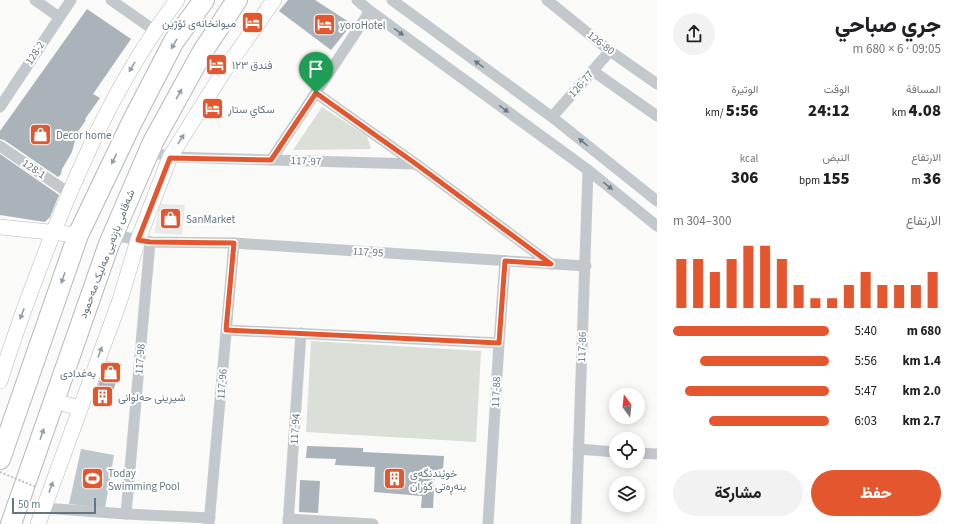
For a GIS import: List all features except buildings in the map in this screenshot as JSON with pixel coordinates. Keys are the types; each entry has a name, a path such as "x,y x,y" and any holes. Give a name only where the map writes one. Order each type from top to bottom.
{"highway":[{"path":"0,459 78,235 132,122 174,41 204,0"},
{"name":"شەقامی بازنەیی مەلیک مەحمود","path":"11,524 113,235 149,151 203,51 237,0"},
{"path":"0,412 22,397"}],"main road":[{"path":"0,381 20,320 69,193 92,141 124,80 154,30 177,0"},
{"path":"38,524 120,300 144,241 170,158 222,74 274,0"},
{"path":"0,227 78,235"},
{"path":"54,401 80,408"}],"street":[{"path":"35,0 59,17"},
{"name":"128-2","path":"0,107 71,0"},
{"path":"111,0 154,30"},
{"path":"357,0 588,170 657,226"},
{"path":"392,0 552,117 657,201"},
{"name":"126-80","path":"546,0 610,51 657,84"},
{"path":"271,160 370,11"},
{"name":"126-77","path":"552,117 610,51"},
{"path":"593,70 657,116"},
{"path":"316,93 416,164 551,264"},
{"name":"128-1","path":"0,146 69,193"},
{"name":"117-97","path":"149,151 170,158 416,164"},
{"name":"117-86","path":"576,524 586,266 588,170"},
{"path":"113,235 144,241"},
{"name":"117-95","path":"144,241 234,243 586,266"},
{"name":"117-98","path":"126,514 144,241"},
{"name":"117-96","path":"209,521 234,243"},
{"name":"117-88","path":"488,524 505,261"},
{"path":"226,330 499,343"},
{"name":"117-94","path":"288,521 301,333"},
{"path":"578,449 609,451"},
{"path":"645,453 657,454"},
{"path":"43,508 209,521"},
{"path":"288,521 373,524"}],"path":[{"path":"0,472 36,487"}],"shaded area":[{"path":"322,107 367,136 371,149 293,150"},
{"name":"SanMarket","path":"160,204 185,205 182,235 154,233"},
{"path":"311,341 481,351 476,442 306,432"},
{"name":"Today Swimming Pool","path":"81,449 114,455 105,508 69,504"}],"place":[{"name":"میوانخانەی ئۆژین","path":"252,23"},
{"name":"yoroHotel","path":"324,25"},
{"name":"فندق ١٢٣","path":"216,65"},
{"name":"سكاي ستار","path":"213,109"},
{"name":"Decor home","path":"40,135"},
{"name":"SanMarket","path":"170,219"},
{"name":"بەغدادی","path":"111,373"},
{"name":"شیرینی ‌حەلوانی","path":"103,397"},
{"name":"Today Swimming Pool","path":"92,479"},
{"name":"خوێندنگەی بنەڕەتی گۆران","path":"394,479"}],"route":[{"path":"316,93 416,164 551,264 505,261 499,343 226,330 234,243 150,242 138,240 170,158 271,160 316,93"}]}
